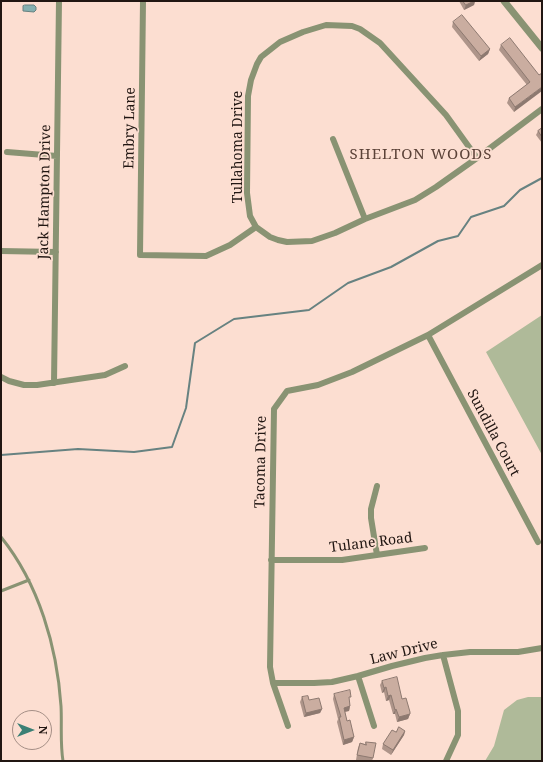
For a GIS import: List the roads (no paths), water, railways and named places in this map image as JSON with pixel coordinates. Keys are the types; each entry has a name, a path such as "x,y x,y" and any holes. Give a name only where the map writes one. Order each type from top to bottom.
{"street":[{"name":"Jack Hampton Drive","path":"54,383 60,1"},
{"name":"Embry Lane","path":"143,1 140,255 206,256 230,245 256,227"},
{"path":"504,1 542,48"},
{"name":"Tullahoma Drive","path":"256,227 250,216 247,193 248,96 251,80 261,57 280,42 303,32 326,25 352,26 360,29 380,43 446,115 477,158"},
{"path":"256,227 270,237 278,240 287,242 312,241 415,200 477,158 542,109"},
{"path":"333,139 365,219"},
{"path":"7,152 57,156"},
{"path":"1,251 56,252"},
{"name":"Tacoma Drive","path":"288,726 273,683 270,667 274,409 287,391 318,385 352,372 428,335 542,265"},
{"name":"Sundilla Court","path":"428,335 538,542"},
{"path":"1,377 24,385 37,385 105,376 125,366"},
{"path":"377,486 371,509 371,518 377,555"},
{"name":"Tulane Road","path":"271,560 342,560 425,548"},
{"name":"Law Drive","path":"273,683 332,682 392,666 443,655 470,652 518,652 542,648"},
{"path":"443,655 458,711 458,735 446,761"},
{"path":"358,676 374,726"}],"lane":[{"path":"1,537 29,580 51,641 61,706 63,761"},
{"path":"1,591 29,580"}],"water":[{"path":"34,5 36,10 34,12 23,11 23,6"}],"waterway":[{"path":"1,455 78,449 134,452 172,447 186,408 195,343 234,319 309,310 348,283 391,267 438,241 458,236 471,217 504,206 520,190 542,178"}],"district":[{"name":"SHELTON WOODS","path":"421,155"}]}
